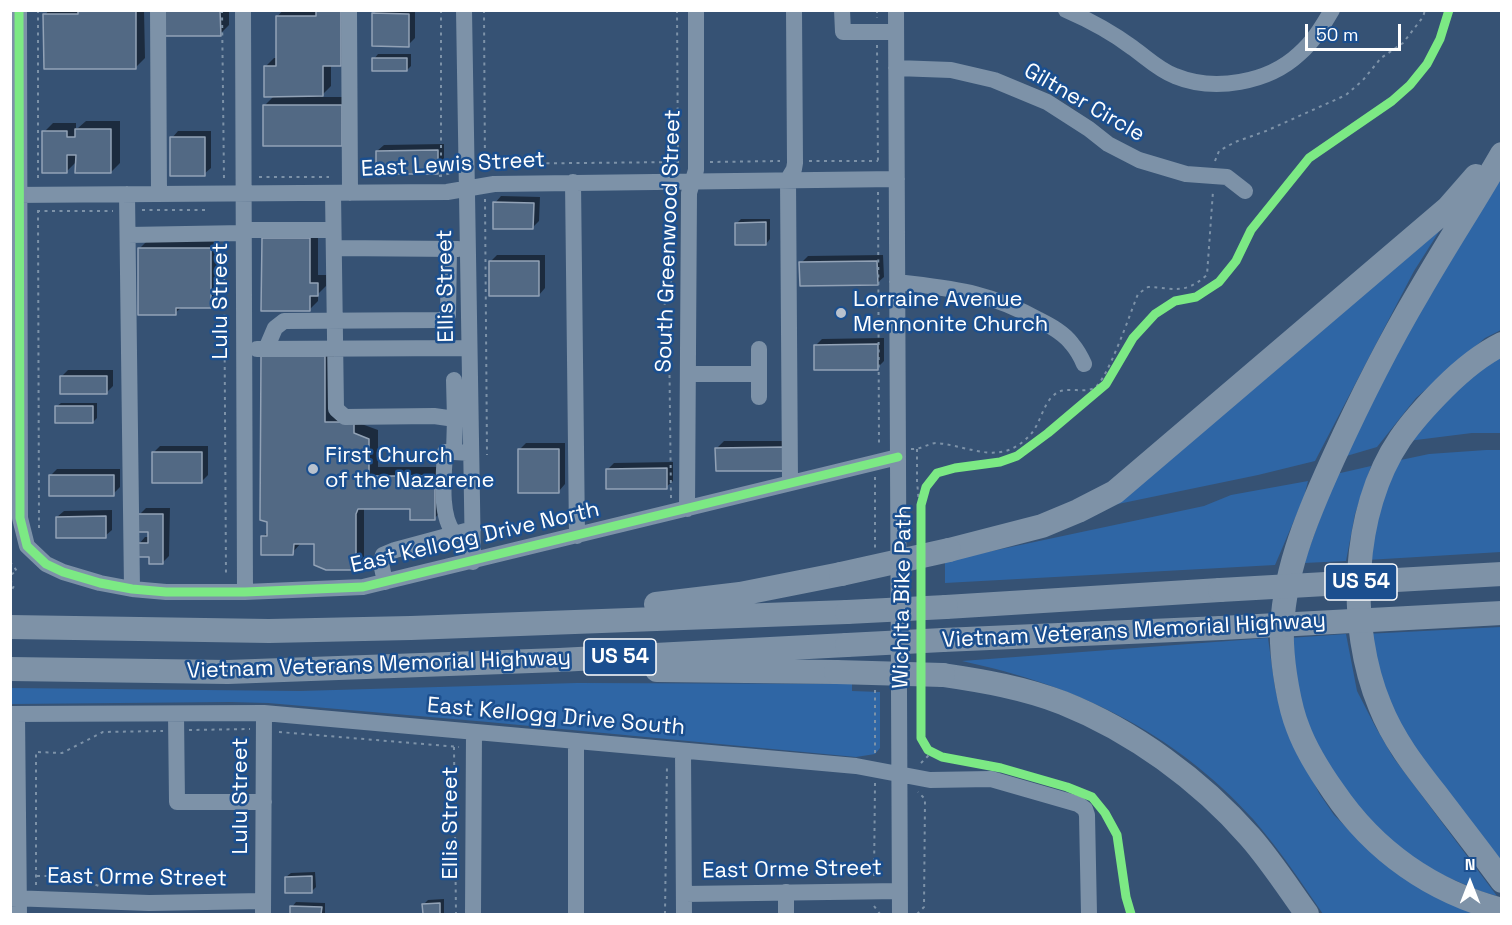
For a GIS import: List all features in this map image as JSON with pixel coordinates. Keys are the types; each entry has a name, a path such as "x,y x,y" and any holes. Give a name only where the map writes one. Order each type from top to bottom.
{"highway":[{"path":"411,628 695,600 842,574 949,550 1042,526 1078,511 1115,492 1448,208 1477,174 1502,139"},
{"path":"1502,154 1418,292 1353,414 1312,506 1299,544 1286,603 1282,642 1287,682 1297,728 1320,773 1348,813 1386,852 1431,883 1473,903 1502,910"},
{"path":"1502,344 1483,353 1455,377 1425,406 1399,441 1380,477 1368,514 1357,586 1366,663 1379,705 1401,749 1502,880"},
{"name":"Vietnam Veterans Memorial Highway","path":"10,627 269,631 411,628 847,612 1502,574"},
{"name":"Vietnam Veterans Memorial Highway","path":"10,670 228,672 393,667 1502,613"},
{"path":"393,667 837,672 943,675 996,683 1062,703 1113,727 1165,760 1207,795 1251,837 1307,915"}],"street":[{"path":"15,409 19,10"},
{"path":"158,10 159,194"},
{"name":"Lulu Street","path":"243,10 244,584"},
{"path":"350,10 350,185"},
{"name":"Ellis Street","path":"464,10 473,562"},
{"name":"South Greenwood Street","path":"687,503 689,193 700,180 704,162 696,10"},
{"path":"790,482 788,179 794,169 795,161 794,10"},
{"path":"842,10 843,32 896,32"},
{"path":"896,10 900,915"},
{"path":"1066,10 1103,29 1175,76 1199,82 1228,85 1260,75 1298,56 1314,39 1332,10"},
{"name":"Giltner Circle","path":"896,68 951,70 994,80 1047,102 1108,144 1139,160 1171,171 1227,177 1245,190"},
{"name":"East Lewis Street","path":"16,190 38,187 127,194 159,194 224,186 244,186 333,193 350,185 447,192 484,185 573,182 897,178"},
{"path":"573,182 577,536"},
{"path":"333,193 336,409 345,417 434,416 455,419"},
{"path":"127,194 132,589"},
{"path":"128,235 333,230"},
{"path":"334,248 468,249"},
{"path":"266,349 274,328 284,321 442,320 448,315 449,249"},
{"path":"897,282 970,291 1019,308 1063,335 1073,345 1084,364"},
{"path":"244,349 469,348"},
{"path":"759,349 759,397"},
{"path":"688,374 759,374"},
{"path":"454,380 455,419 471,454 445,452 445,518 454,533"},
{"name":"East Kellogg Drive North","path":"15,409 20,519 27,546 46,564 63,572 100,583 166,592 244,584 363,587 577,536 687,503 790,482 877,455 898,453"},
{"path":"385,582 381,563 383,555 473,529"},
{"name":"Lulu Street","path":"263,908 264,713"},
{"name":"East Kellogg Drive South","path":"14,714 176,722 264,713 474,739 576,741 683,758 856,766 930,780 991,779 1078,804 1084,809 1087,815 1089,915"},
{"path":"14,714 18,876 16,904"},
{"path":"176,722 177,802 264,802"},
{"name":"Ellis Street","path":"473,915 474,739"},
{"path":"576,741 576,915"},
{"path":"683,758 684,915"},
{"name":"East Orme Street","path":"685,894 900,891"},
{"path":"786,892 786,915"},
{"name":"East Orme Street","path":"16,904 36,899 263,908"}],"path":[{"path":"38,10 39,529 41,536"},
{"path":"222,10 224,186 350,185"},
{"path":"471,454 484,185 484,10"},
{"path":"677,10 678,162 672,190 671,288 665,296 664,325 669,331 671,501 687,503"},
{"path":"875,551 877,10"},
{"path":"877,455 917,450 936,443 993,454 1005,452 1030,435 1051,397 1058,391 1093,389 1102,381 1138,294 1148,287 1181,290 1196,285 1207,275 1215,160 1219,151 1346,94 1363,80 1381,58 1403,43 1423,17 1425,10"},
{"path":"429,177 441,176 484,163 878,160"},
{"path":"700,180 704,162"},
{"path":"16,190 38,187"},
{"path":"224,233 226,577 244,584"},
{"path":"1089,398 1106,384 1133,338"},
{"path":"1000,462 1017,456 1041,439"},
{"path":"917,450 916,481 921,527"},
{"path":"10,562 17,571 10,575"},
{"path":"10,580 14,586 13,592 10,593"},
{"path":"875,691 874,906 880,915"},
{"path":"36,899 36,752 62,753 103,732 176,722 454,747 474,739"},
{"path":"925,744 928,750 942,757"},
{"path":"454,747 456,915"},
{"path":"917,915 924,907 925,799 918,794 920,764 932,752"},
{"path":"665,915 667,763 683,758"},
{"path":"18,876 70,876 100,886"}],"shaded area":[{"path":"1501,167 1501,330 1485,338 1416,398 1377,447 1343,457 1372,387"},
{"path":"1440,230 1414,271 1315,461 1113,505"},
{"path":"1501,350 1501,433 1472,433 1408,441 1443,396"},
{"path":"1501,450 1501,552 1367,560 1370,533 1396,461 1429,454"},
{"path":"1371,466 1355,514 1346,561 1304,563 1336,474"},
{"path":"1308,481 1304,497 1275,565 945,583 945,561 1204,506 1231,495"},
{"path":"1501,627 1501,870 1403,736 1365,634"},
{"path":"1346,634 1357,691 1375,726 1393,757 1497,896 1438,873 1400,849 1366,821 1319,757 1303,713 1289,638"},
{"path":"1268,638 1275,688 1286,728 1319,793 1334,815 1362,843 1489,914 1323,914 1253,819 1222,788 1156,737 1121,716 1084,699 1004,671 962,661"},
{"path":"577,683 852,684 852,691 880,692 880,748 875,754 856,757 268,703 11,704 11,688 300,691"}],"building":[{"path":"78,10 136,10 136,69 44,69 43,14 78,14"},
{"path":"165,10 220,10 221,36 165,36"},
{"path":"316,10 341,10 341,66 323,66 323,96 264,97 264,66 276,66 276,16 316,16"},
{"path":"372,13 409,14 409,47 372,46"},
{"path":"372,58 407,58 407,71 372,71"},
{"path":"263,105 342,105 342,146 263,146"},
{"path":"75,129 111,129 111,173 75,173 76,155 67,155 67,173 42,173 42,131 67,131 67,137 75,137"},
{"path":"170,137 205,137 205,176 170,176"},
{"path":"438,150 438,174 376,174 376,151"},
{"path":"493,202 534,203 533,229 493,229"},
{"path":"766,222 766,245 735,245 735,223"},
{"path":"262,238 310,238 310,283 318,283 318,296 310,296 310,311 261,311"},
{"path":"138,248 211,248 211,308 176,308 176,315 138,315"},
{"path":"489,261 539,261 539,296 489,296"},
{"path":"877,261 878,285 800,286 799,262"},
{"path":"878,344 878,370 814,370 814,345"},
{"path":"261,356 325,356 325,422 354,422 354,433 369,439 369,476 435,476 435,520 410,520 410,509 358,509 356,514 356,570 326,570 314,565 314,544 294,544 293,555 261,555 261,536 267,536 267,522 260,520"},
{"path":"60,376 107,376 107,394 60,394"},
{"path":"55,406 93,406 93,423 55,423"},
{"path":"785,447 785,471 716,471 715,448"},
{"path":"518,449 559,449 559,493 518,493"},
{"path":"152,452 202,452 202,483 152,483"},
{"path":"667,468 667,489 606,489 606,469"},
{"path":"49,475 114,475 114,496 49,496"},
{"path":"138,514 163,514 163,564 149,564 149,557 137,557 137,543 148,543 148,532 138,532"},
{"path":"106,516 106,538 56,538 56,517"},
{"path":"312,876 312,893 285,893 285,877"},
{"path":"440,903 440,914 423,914 422,904"},
{"path":"290,906 322,907 321,914 290,914"}],"cycle path":[{"path":"19,10 20,518 27,546 46,564 63,572 100,583 166,592 245,592 363,587 898,457"},
{"name":"Wichita Bike Path","path":"1131,914 1126,897 1117,835 1105,813 1092,797 1067,787 1001,768 942,757 928,750 921,738 921,505 926,487 937,473 955,468 1000,462 1017,456 1106,384 1133,338 1155,314 1175,301 1196,297 1219,282 1236,261 1251,230 1309,158 1392,101 1410,85 1427,64 1440,39 1449,10"}],"place":[{"name":"Lorraine Avenue Mennonite Church","path":"841,313"},
{"name":"First Church of the Nazarene","path":"313,469"}]}
